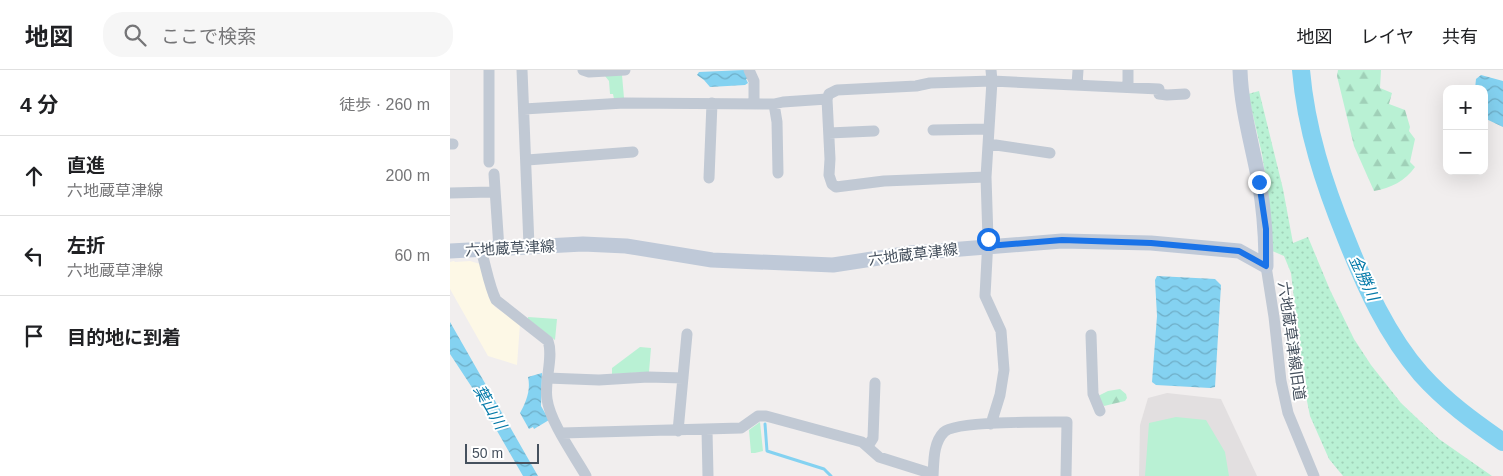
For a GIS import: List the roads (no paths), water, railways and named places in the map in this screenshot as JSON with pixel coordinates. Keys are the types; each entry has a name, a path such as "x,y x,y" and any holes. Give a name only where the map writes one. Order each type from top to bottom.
{"main road":[{"path":"1240,70 1241,90 1266,229 1266,266"},
{"name":"六地蔵草津線","path":"450,251 583,244 626,246 712,260 832,265 911,253 1062,240 1151,243 1239,251 1266,266"}],"street":[{"path":"490,70 490,162"},
{"path":"522,70 529,246"},
{"path":"583,70 589,72 625,70"},
{"path":"750,70 754,81 754,103"},
{"path":"1077,85 1078,70"},
{"path":"1128,70 1128,87"},
{"path":"991,424 1000,395 1004,370 1001,331 985,296 984,281 988,246 986,177 992,75"},
{"path":"986,177 884,181 836,187 832,184 829,175 829,133 826,99 829,94 837,90 916,86 930,82 992,75 1077,85 1128,87 1167,95 1185,94"},
{"path":"524,109 624,103 774,104 826,99"},
{"path":"709,178 712,103"},
{"path":"774,104 777,122 778,173"},
{"path":"933,130 988,129"},
{"path":"829,133 874,131"},
{"path":"988,144 1050,153"},
{"path":"526,160 633,152"},
{"path":"494,174 499,249"},
{"path":"450,193 491,192"},
{"path":"481,250 496,300 548,341 550,347 546,378 549,411 586,476"},
{"name":"六地蔵草津線旧道","path":"1266,266 1281,381 1288,413 1314,476"},
{"path":"678,430 687,334"},
{"path":"1091,335 1093,394 1100,411"},
{"path":"546,378 599,380 648,377 683,378"},
{"path":"868,446 873,438 875,383"},
{"path":"562,434 741,428 758,416 766,416 862,442 879,457 933,475 937,442 944,432 950,428 991,424 1067,422 1066,476"},
{"path":"707,430 708,476"}],"water":[{"path":"744,70 748,78 746,79 748,83 745,85 710,87 697,75 699,72"},
{"path":"1481,75 1503,81 1503,127 1488,120 1488,85 1475,85 1476,79"},
{"path":"1157,276 1215,279 1221,285 1215,387 1156,385 1152,382 1157,316 1155,280"},
{"name":"葉山川","path":"450,322 538,476 523,476 473,389 450,354"},
{"path":"542,373 541,406 549,420 534,429 533,427 529,429 520,413 529,387 528,377"}],"waterway":[{"name":"金勝川","path":"1301,70 1307,114 1323,177 1353,256 1387,326 1409,359 1430,384 1460,411 1503,442"},
{"path":"765,424 767,451 824,469 831,476"}]}
